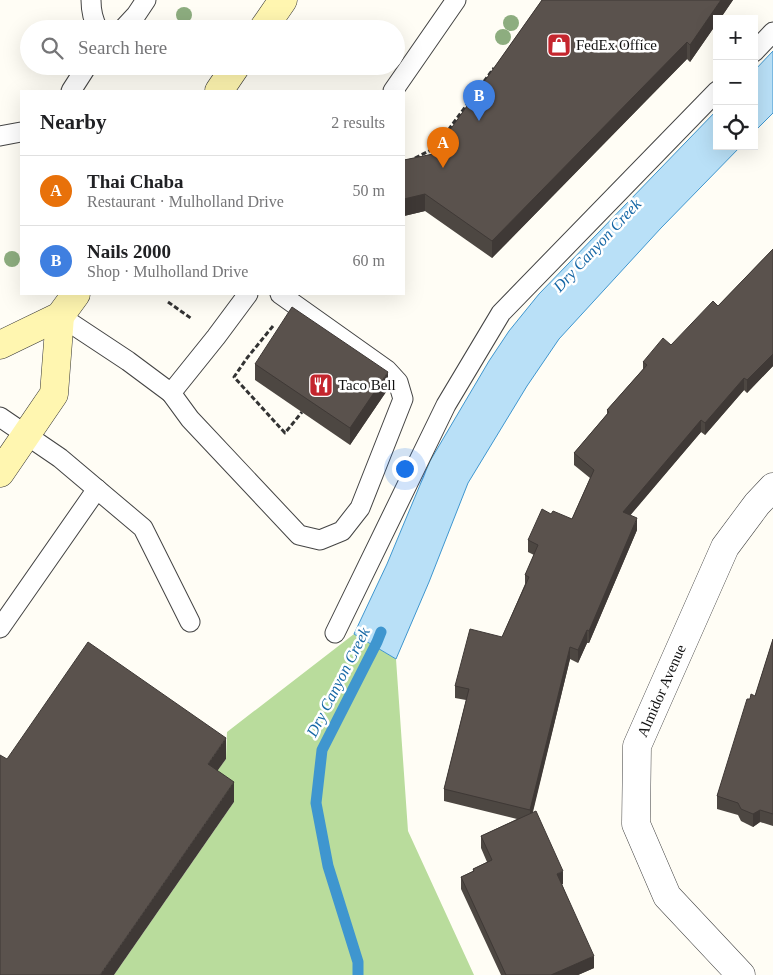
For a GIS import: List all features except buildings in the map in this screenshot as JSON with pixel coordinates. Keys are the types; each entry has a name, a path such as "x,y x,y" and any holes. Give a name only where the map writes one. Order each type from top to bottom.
{"main road":[{"path":"269,20 282,0"},
{"path":"220,90 230,75"},
{"path":"0,345 60,316 75,295"},
{"path":"0,473 54,394 60,316"}],"street":[{"name":"Almidor Avenue","path":"742,975 668,896 636,824 637,746 725,547 757,504 773,487"}],"lane":[{"path":"92,0 91,8 94,20"},
{"path":"131,20 146,0"},
{"path":"405,73 456,0"},
{"path":"758,48 773,32"},
{"path":"73,90 82,75"},
{"path":"393,90 403,75"},
{"path":"335,633 446,405 501,313 713,94"},
{"path":"0,136 20,132"},
{"path":"171,393 247,295"},
{"path":"60,316 128,361 171,393 190,419 300,535 320,540 342,530 360,508 403,399 398,382 387,370 287,299"},
{"path":"0,417 60,458 143,528 190,622"},
{"path":"0,628 97,489"}],"path":[{"path":"408,162 435,148 498,62"},
{"path":"287,299 286,315 276,323 234,377 285,434 302,412"}],"green space":[{"path":"354,634 396,659 408,831 474,975 114,975 234,802 208,784 226,759 227,732"}],"water":[{"path":"773,51 773,113 758,128 758,105 758,67"},
{"path":"713,114 713,150 737,150 661,228 559,339 527,386 468,483 396,659 354,634 387,564 430,461 489,361 509,331 539,294"}],"waterway":[{"name":"Dry Canyon Creek","path":"358,975 358,962 328,866 316,803 322,750 381,632"}],"place":[{"name":"FedEx Office","path":"559,45"},
{"name":"Nails 2000","path":"479,121"},
{"name":"Thai Chaba","path":"443,168"},
{"name":"Taco Bell","path":"321,385"}]}
